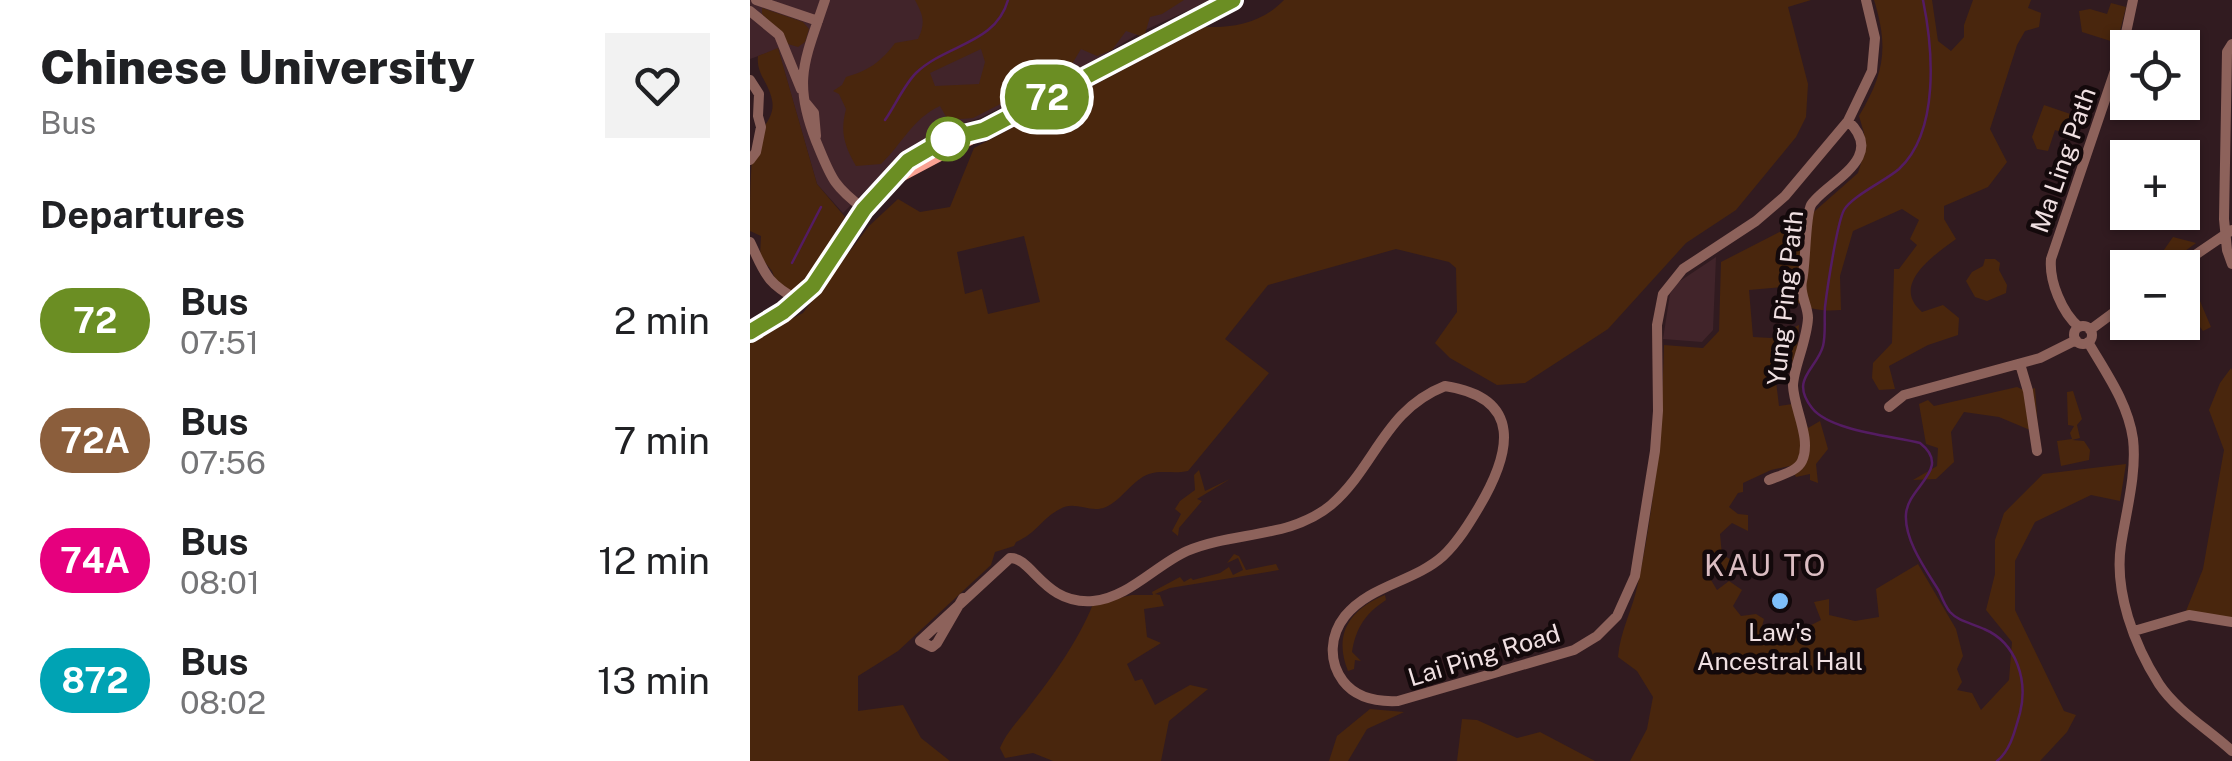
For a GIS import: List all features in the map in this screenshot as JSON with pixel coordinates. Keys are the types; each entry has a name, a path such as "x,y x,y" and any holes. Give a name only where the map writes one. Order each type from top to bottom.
{"main road":[{"path":"750,332 798,300 820,277 864,209 894,180 1233,0"}],"street":[{"path":"756,0 818,21"},
{"path":"826,0 803,68 805,114 828,175 864,209"},
{"name":"Lai Ping Road","path":"963,598 937,643 932,647 920,641 963,598 1013,557 1058,594 1075,600 1105,599 1186,552 1310,520 1348,488 1390,426 1414,402 1445,386 1480,396 1496,409 1504,430 1500,466 1469,523 1440,559 1364,599 1342,620 1333,644 1334,664 1340,677 1349,688 1368,698 1398,701 1581,646 1597,636 1617,616 1634,576 1656,437 1657,318 1663,294 1684,269 1756,221 1785,196 1848,121 1872,72 1875,38 1866,0"},
{"name":"Ma Ling Path","path":"2133,0 2124,47 2051,259 2051,275 2068,315 2122,400 2132,437 2120,578 2134,631 2166,693 2232,751"},
{"path":"750,11 772,26 784,44 803,96"},
{"path":"784,44 795,50 811,42"},
{"path":"2232,44 2227,52 2228,232 2232,264"},
{"path":"750,80 760,94 761,127 756,152 750,160"},
{"name":"Yung Ping Path","path":"1770,480 1797,468 1802,460 1804,439 1793,385 1804,350 1808,315 1801,285 1810,211 1816,200 1845,177 1853,165 1858,134 1848,121"},
{"path":"2200,251 2228,232"},
{"path":"750,242 770,284 798,300"},
{"path":"1889,408 1912,392 2052,354 2110,315"},
{"path":"2020,364 2037,451"},
{"path":"2134,631 2190,615 2232,622"}],"shaded area":[{"path":"750,0 1211,0 1143,31 1082,68 980,118 936,132 908,148 843,213 817,184 778,49 750,59"},
{"path":"915,0 1184,0 1150,17 1144,37 1126,31 1112,50 1097,56 1081,49 1069,69 973,118 948,120 940,106 930,111 881,164 856,166 844,138 846,109 839,94 833,91 846,77 879,61 895,43 918,39 923,23","holes":["981,49 985,62 979,84 935,86 930,73"]},
{"path":"1284,0 1811,0 1788,7 1808,84 1806,117 1796,137 1736,210 1686,243 1608,329 1525,383 1497,385 1450,358 1435,343 1457,312 1456,268 1449,262 1396,249 1268,285 1225,339 1269,373 1188,471 1149,474 1106,507 1071,506 1054,513 1014,546 995,552 991,565 898,651 858,676 858,711 903,705 921,738 950,761 750,761 750,340 803,313 869,226 898,199 920,212 950,207 974,148 1205,27 1248,22 1267,14","holes":["1024,236 1040,302 988,314 982,289 965,294 957,252"]},
{"path":"1874,0 1932,0 1938,41 1951,51 1964,37 1973,0 2031,0 2028,8 2041,13 2039,27 2025,31 2017,45 1990,129 2007,162 1988,187 1944,206 1944,219 1956,239 1919,271 1911,291 1913,302 1922,312 1943,305 1959,318 1958,335 1928,345 1889,366 1895,389 1879,390 1872,378 1873,363 1892,343 1894,269 1899,269 1917,245 1910,239 1919,220 1902,209 1853,231 1840,276 1841,310 1808,307 1794,300 1783,287 1749,290 1753,337 1771,338 1799,325 1797,350 1788,372 1775,373 1779,406 1799,403 1808,428 1820,421 1828,449 1816,464 1818,483 1810,480 1810,474 1796,477 1790,466 1743,483 1743,492 1729,507 1748,515 1748,531 1732,523 1720,534 1722,555 1736,562 1730,573 1715,566 1711,580 1717,590 1729,581 1742,590 1733,606 1741,616 1756,614 1764,619 1758,641 1772,645 1821,620 1814,602 1829,599 1829,615 1855,621 1879,617 1876,589 1918,564 1956,629 1963,656 1957,669 1962,682 1957,690 1972,693 1981,710 2009,680 2012,642 1986,610 1995,574 1995,540 2004,513 2043,474 2126,464 2120,501 2091,495 2035,522 2015,561 2015,610 2064,711 2076,715 2067,732 2040,761 1630,761 1647,729 1653,697 1637,671 1618,657 1636,593 1649,524 1664,345 1703,348 1719,331 1721,262 1807,218 1858,173 1864,153 1859,116 1882,60 1882,32"},
{"path":"2111,3 2126,7 2120,30 2110,30 2110,41 2082,32 2079,11 2090,9 2107,14"},
{"path":"762,8 803,22 809,29 805,42 798,47 788,44 762,14"},
{"path":"778,48 817,184 845,217 810,273 792,292 777,284 760,256 761,236 750,231 754,143 773,106 758,56"},
{"path":"2044,105 2082,118 2076,137 2055,130 2048,151 2037,149 2032,137"},
{"path":"2173,237 2196,243 2186,250 2164,250"},
{"path":"1716,257 1713,330 1702,342 1663,339 1670,294 1677,283"},
{"path":"1985,259 2000,263 1999,270 2007,285 2006,293 1987,301 1975,297 1966,281 1983,266"},
{"path":"2200,301 2211,327 2203,331 2200,327"},
{"path":"2231,368 2232,618 2186,611 2203,569 2224,450 2209,410"},
{"path":"2017,387 2026,391 2035,388 2038,429 1964,412 1951,432 1954,462 1936,479 1913,480 1937,466 1938,448 1926,444 1919,404 1928,400 1934,406"},
{"path":"2073,391 2082,419 2077,425 2080,438 2072,440 2084,441 2090,450 2089,460 2061,466 2057,441 2072,439 2074,426 2068,425 2067,392"},
{"path":"1199,470 1205,491 1230,479 1197,499 1202,501 1179,528 1178,536 1172,531 1181,514 1175,509 1195,490 1194,475"},
{"path":"1234,554 1239,556 1246,570 1276,564 1279,570 1170,588 1155,594 1160,595 1164,606 1144,609 1147,637 1161,643 1127,664 1135,681 1142,679 1155,705 1190,685 1208,689 1169,721 1161,761 1053,761 1033,753 1005,758 1000,748 1006,737 1064,658 1093,604 1132,595 1153,595 1152,592 1180,577 1184,582 1229,567 1233,575 1243,570 1238,558 1227,563"},
{"path":"1385,595 1386,600 1359,628 1352,652 1361,661 1355,660 1354,669 1348,671 1343,645 1348,624 1362,608"},
{"path":"1370,709 1404,712 1367,729 1348,761 1329,761 1337,736"},
{"path":"1462,719 1477,720 1517,738 1540,732 1595,761 1457,761"}],"waterway":[{"path":"885,120 916,73 982,35 1002,15 1008,0"},
{"path":"1923,0 1931,65 1921,133 1899,169 1844,210 1828,286 1823,346 1803,389 1812,408 1821,416 1862,432 1920,443 1929,452 1931,470 1906,514 1912,544 1950,612 2005,644 2021,676 2020,713 2009,745 1997,761"},
{"path":"792,263 821,207"}],"bus line":[{"name":"72","path":"750,332 807,292 864,209 916,154 944,140 984,130 1233,0"}],"place":[{"name":"Law's Ancestral Hall","path":"1780,601"}],"district":[{"name":"KAU TO","path":"1766,566"}]}
